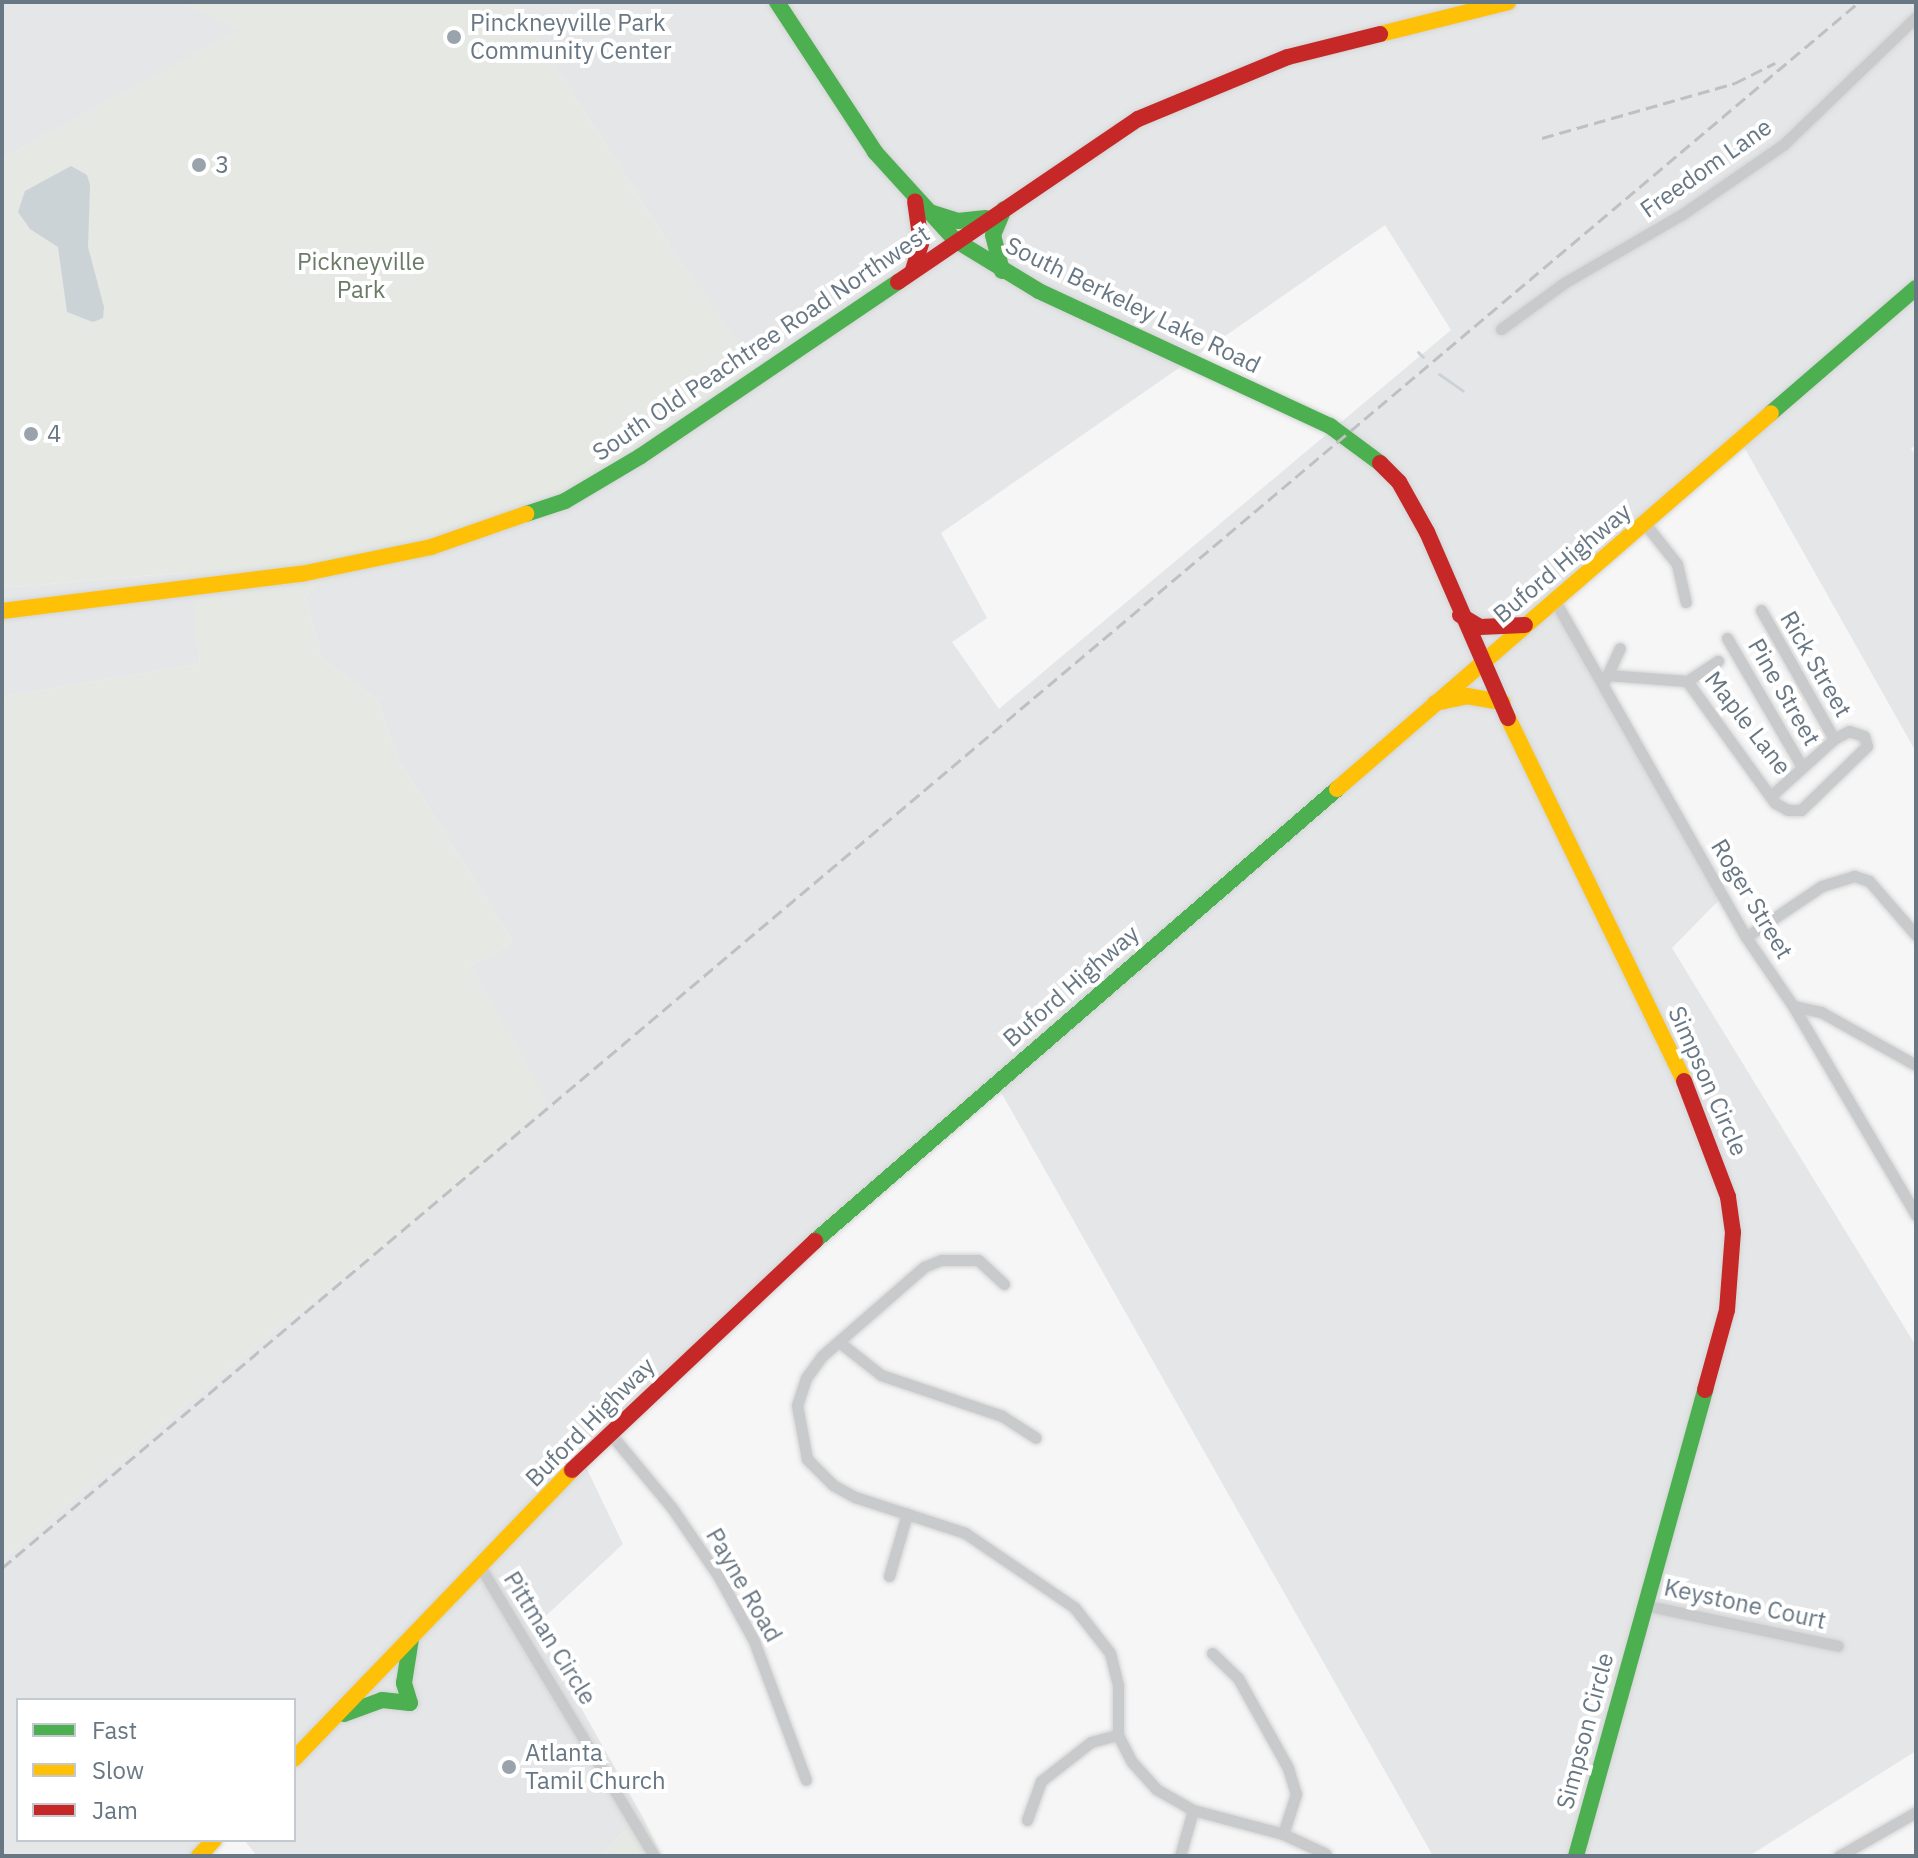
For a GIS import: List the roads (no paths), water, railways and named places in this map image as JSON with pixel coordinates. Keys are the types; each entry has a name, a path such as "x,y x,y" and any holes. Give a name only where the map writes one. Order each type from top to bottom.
{"street":[{"name":"South Berkeley Lake Road","path":"777,2 875,152 955,240 1002,271 1345,435"},
{"name":"South Old Peachtree Road Northwest","path":"2,611 301,574 410,552 536,512 625,466 1138,119 1198,91 1288,57 1458,8 1508,2"},
{"name":"Freedom Lane","path":"1501,329 1564,283 1681,215 1783,145 1916,17"},
{"path":"978,256 920,265 920,205 958,221 997,213 993,235 1002,271"},
{"name":"Buford Highway","path":"296,1757 609,1432 771,1279 1480,662 1646,525 1916,288"},
{"name":"Simpson Circle","path":"1345,435 1364,447 1399,482 1427,532 1480,662 1698,1109 1728,1197 1733,1246 1727,1310 1576,1856"},
{"path":"1646,525 1677,564 1686,602"},
{"name":"Roger Street","path":"1555,601 1605,680 1746,937 1793,1006 1916,1215"},
{"name":"Rick Street","path":"1761,610 1834,739"},
{"path":"1460,615 1480,627 1525,625"},
{"name":"Pine Street","path":"1727,638 1802,767"},
{"path":"1605,680 1620,648"},
{"path":"1687,681 1718,661"},
{"name":"Maple Lane","path":"1605,680 1687,681 1771,796 1834,739"},
{"path":"1433,703 1467,696 1502,702"},
{"path":"1771,796 1788,810 1801,810 1867,746 1859,732 1834,739"},
{"path":"1746,937 1822,886 1854,876 1869,881 1916,935"},
{"path":"1793,1006 1821,1012 1916,1065"},
{"path":"1907,1200 1916,1188"},
{"path":"1004,1284 978,1260 941,1260 924,1267 839,1342 813,1367 800,1391 796,1418 801,1446 807,1459 833,1485 992,1548 1093,1625 1115,1669 1118,1735 1144,1778 1193,1810 1283,1834 1326,1854"},
{"path":"839,1342 881,1375 1002,1416 1036,1438"},
{"name":"Payne Road","path":"609,1432 672,1508 719,1577 754,1641 806,1780"},
{"path":"889,1576 907,1514"},
{"name":"Pittman Circle","path":"481,1568 654,1856"},
{"name":"Keystone Court","path":"1644,1605 1838,1646"},
{"path":"331,1722 358,1706 382,1700 410,1703 404,1683 411,1639"},
{"path":"1212,1653 1238,1678 1291,1775 1296,1794 1283,1834"},
{"path":"1027,1820 1041,1781 1091,1742 1118,1735"},
{"path":"1180,1856 1193,1810"},
{"path":"1839,1856 1916,1812"}],"waterway":[{"path":"1418,352 1423,357"},
{"path":"1439,374 1463,391"}],"railway":[{"path":"2,1568 1859,2"},
{"path":"1542,138 1735,83 1775,63"}],"place":[{"name":"Pinckneyville Park Community Center","path":"454,37"},
{"name":"3","path":"199,165"},
{"name":"4","path":"31,434"},
{"name":"Atlanta Tamil Church","path":"509,1767"}],"park label":[{"name":"Pickneyville Park","path":"361,276"}]}
